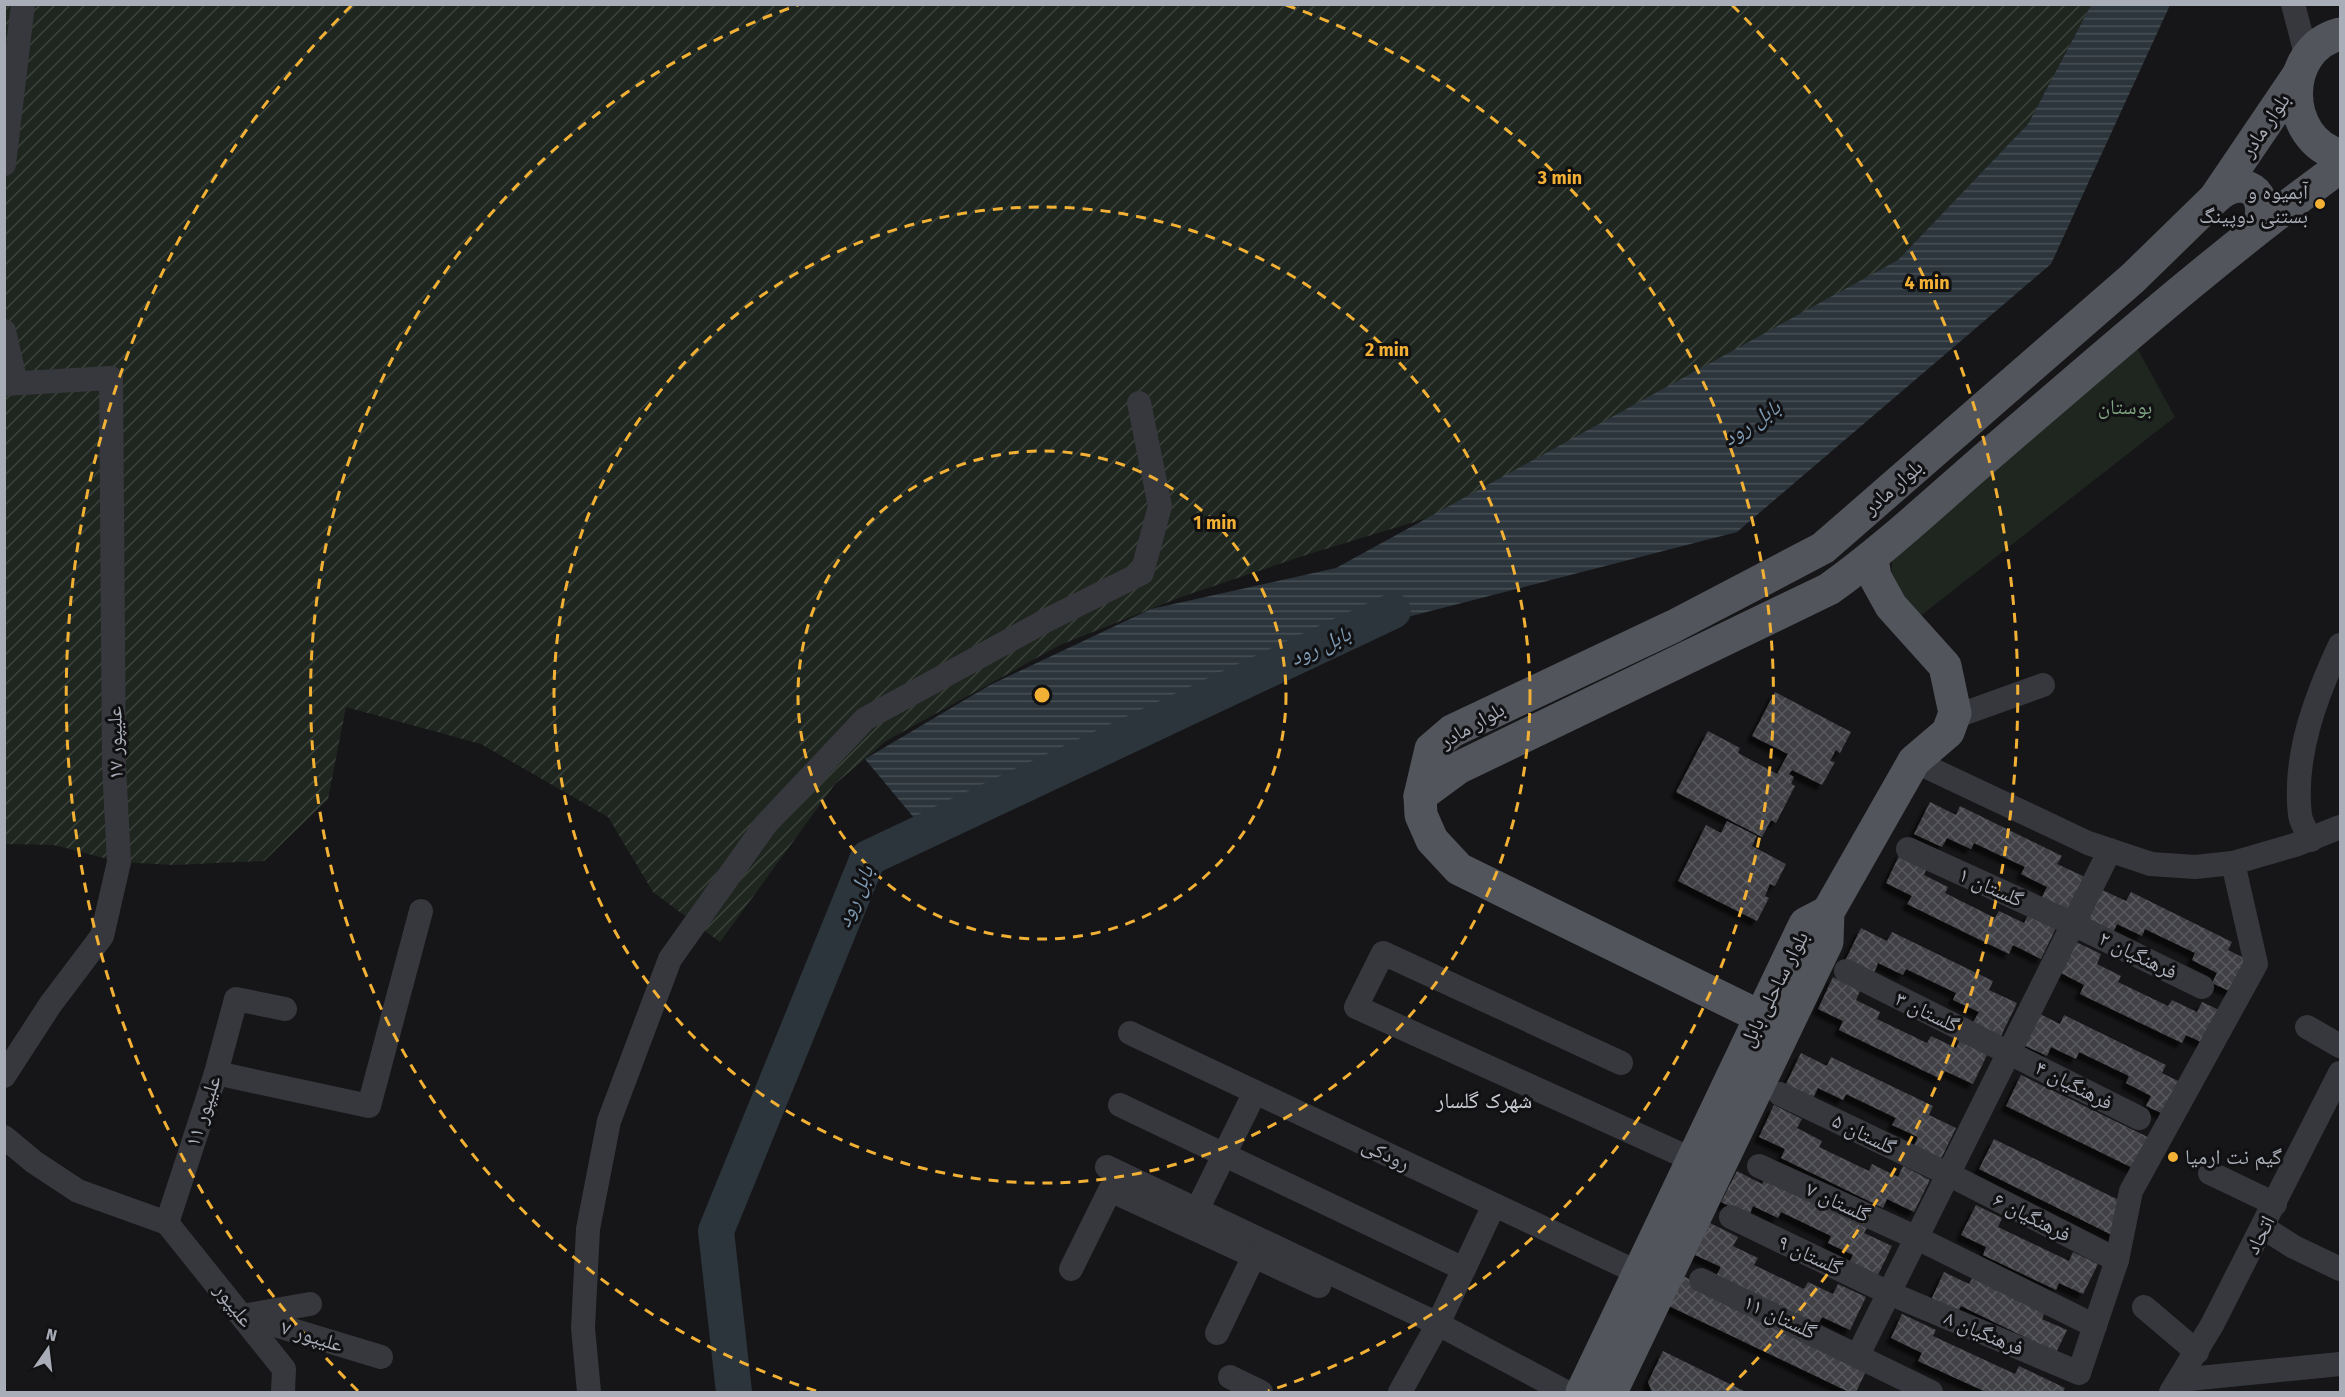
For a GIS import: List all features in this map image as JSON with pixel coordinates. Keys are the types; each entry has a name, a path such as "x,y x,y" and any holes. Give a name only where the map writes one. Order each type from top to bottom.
{"main road":[{"name":"بلوار مادر","path":"1759,1016 1459,869 1432,840 1421,815 1420,796 1431,748 1452,731 1674,626 1823,548 2133,278 2215,198 2303,66 2320,45 2340,34"},
{"path":"2303,66 2295,93 2297,112 2305,129 2318,143 2340,155"},
{"name":"بلوار مادر","path":"1420,796 1458,768 1829,589 1872,558 2041,410 2258,228 2340,167"},
{"path":"2215,198 2228,186 2245,185 2259,195 2264,212 2258,228"},
{"path":"1828,912 1914,761 1948,732 1954,717 1953,694 1945,666 1891,606 1875,577 1872,558"},
{"name":"بلوار ساحلی بابل","path":"1582,1392 1641,1274 1691,1159 1805,924 1828,912 1827,942 1611,1392"}],"street":[{"path":"4,164 23,4"},
{"path":"2293,4 2303,66"},
{"path":"4,331 10,383"},
{"name":"علیپور ۱۷","path":"4,1076 50,1005 102,936 119,862 114,766 111,378 10,383"},
{"path":"589,1392 583,1328 588,1229 609,1121 670,959 766,824 865,719 1045,621 1142,573 1160,506 1139,403"},
{"path":"2331,837 2300,817 2302,754 2323,682 2340,645"},
{"path":"1954,717 2043,685"},
{"path":"1914,761 2088,843 2151,864 2195,867 2233,863 2331,837"},
{"name":"گلستان ۱","path":"1908,849 2073,924"},
{"path":"1858,1355 2110,850"},
{"path":"2095,1326 2117,1260 2131,1191 2256,964 2233,863"},
{"path":"216,1073 369,1106 421,911"},
{"name":"فرهنگیان ۲","path":"2073,924 2202,987"},
{"path":"1621,1063 1383,953 1356,1007 1691,1159"},
{"name":"گلستان ۳","path":"1846,971 2009,1052"},
{"name":"علیپور ۱۱","path":"167,1223 216,1073 236,999 285,1009"},
{"path":"2307,1027 2340,1046"},
{"name":"رودکی","path":"1130,1033 1641,1274"},
{"name":"فرهنگیان ۴","path":"2009,1052 2139,1118"},
{"name":"اتحاد","path":"2175,1386 2197,1352 2275,1204 2335,1098 2340,1073"},
{"path":"1197,1210 1255,1092"},
{"name":"گلستان ۵","path":"1780,1094 1948,1174"},
{"path":"1120,1105 1464,1269"},
{"path":"4,1137 34,1162 78,1191 167,1223"},
{"name":"گلستان ۷","path":"1759,1166 1917,1238 2095,1326"},
{"path":"1107,1167 1438,1323 1566,1392"},
{"path":"2210,1173 2275,1204"},
{"name":"فرهنگیان ۶","path":"1948,1174 2117,1260"},
{"path":"1071,1269 1110,1190 1410,1328 1438,1323"},
{"path":"1400,1392 1438,1323 1494,1205"},
{"name":"گلستان ۹","path":"1731,1217 1889,1293"},
{"name":"علیپور","path":"167,1223 284,1369 283,1392"},
{"path":"2264,1228 2294,1247 2340,1269"},
{"path":"1217,1333 1254,1256"},
{"name":"گلستان ۱۱","path":"1701,1280 1931,1392"},
{"name":"فرهنگیان ۸","path":"1889,1293 2079,1373 2095,1326"},
{"path":"242,1316 310,1304"},
{"path":"2144,1307 2197,1352"},
{"name":"علیپور ۷","path":"242,1316 381,1357"},
{"path":"2175,1386 2340,1364"},
{"path":"1230,1377 1261,1392"}],"green space":[{"path":"5,5 2091,5 2028,124 1941,220 1813,341 1496,497 1306,555 1181,597 1060,645 886,741 835,784 720,942 653,892 608,817 481,744 346,707 328,799 264,861 173,865 119,862 54,845 5,844"},
{"name":"بوستان","path":"2136,346 2175,417 1919,617 1891,584 1892,558"}],"water":[{"path":"2091,5 2170,5 2051,264 1737,532 1349,632 925,831 865,759 990,685 1151,609 1336,568 1898,260 2028,124"}],"building":[{"path":"1775,692 1851,732 1840,753 1836,750 1830,761 1835,762 1822,785 1792,770 1789,774 1794,777 1791,784 1795,786 1776,823 1771,820 1762,837 1676,792 1708,731 1740,748 1738,753 1777,774 1788,754 1752,736"},
{"path":"1930,802 1956,815 1960,806 2062,856 2057,864 2085,877 2069,911 2042,897 2047,887 2021,874 2025,867 1974,843 1971,849 1947,838 1942,847 1914,834"},
{"path":"1727,821 1757,836 1752,846 1786,864 1775,886 1770,884 1765,896 1769,898 1757,921 1678,881 1706,825 1721,833"},
{"path":"1901,852 1928,865 1924,875 1948,887 1945,893 1995,918 1999,911 2024,923 2029,913 2057,926 2041,959 2013,945 2009,954 1907,904 1912,896 1886,883"},
{"path":"2100,889 2126,901 2131,892 2232,942 2228,950 2256,964 2240,996 2212,983 2217,973 2192,960 2195,953 2145,929 2142,936 2117,924 2113,933 2085,920"},
{"path":"1861,928 1887,941 1892,932 1993,981 1989,990 2017,1003 2001,1036 1973,1022 1979,1012 1953,1000 1956,993 1906,969 1903,975 1878,963 1874,973 1846,959"},
{"path":"2074,941 2101,954 2097,964 2121,976 2118,982 2168,1006 2172,1000 2197,1012 2202,1002 2230,1015 2214,1048 2186,1035 2182,1043 2080,994 2084,985 2059,972"},
{"path":"1833,977 1860,991 1856,1000 1880,1012 1877,1019 1927,1043 1931,1036 1956,1048 1961,1038 1989,1051 1973,1084 1945,1071 1941,1079 1839,1030 1843,1021 1818,1009"},
{"path":"2034,1011 2060,1024 2064,1015 2166,1065 2162,1073 2190,1087 2174,1119 2146,1106 2151,1096 2126,1083 2129,1076 2079,1052 2076,1059 2051,1047 2047,1056 2019,1043"},
{"path":"1801,1053 1827,1066 1831,1057 1933,1106 1929,1115 1956,1128 1940,1161 1913,1148 1918,1137 1892,1125 1896,1118 1846,1094 1843,1100 1818,1088 1813,1098 1786,1084"},
{"path":"2021,1075 2158,1142 2143,1173 2006,1106"},
{"path":"1774,1105 1802,1119 1797,1128 1822,1141 1819,1147 1869,1171 1872,1164 1898,1177 1903,1166 1930,1180 1914,1212 1887,1199 1883,1208 1781,1158 1785,1149 1759,1137"},
{"path":"1994,1139 2131,1206 2116,1237 1979,1169"},
{"path":"1737,1171 1762,1184 1767,1175 1869,1224 1864,1233 1892,1246 1876,1279 1848,1265 1853,1255 1828,1243 1831,1236 1781,1212 1778,1218 1753,1206 1749,1216 1721,1202"},
{"path":"1976,1205 2002,1218 1998,1227 2069,1261 2073,1252 2098,1264 2083,1294 2059,1283 2056,1290 1983,1255 1986,1247 1961,1235"},
{"path":"1710,1223 1738,1237 1733,1246 1758,1258 1754,1265 1804,1289 1808,1282 1833,1294 1838,1284 1866,1297 1850,1330 1822,1317 1818,1325 1716,1276 1721,1267 1695,1255"},
{"path":"1944,1272 1969,1284 1973,1277 2045,1312 2042,1319 2067,1330 2052,1361 2027,1349 2031,1340 1961,1306 1956,1315 1930,1302"},
{"path":"1683,1276 1869,1365 1856,1392 1849,1392 1669,1306"},
{"path":"1902,1314 1936,1330 1933,1336 2015,1374 2019,1366 2065,1388 2063,1392 1986,1392 1918,1361 1922,1353 1891,1338"},
{"path":"1663,1351 1746,1392 1652,1392 1648,1382"}],"waterway":[{"name":"بابل رود","path":"734,1392 716,1231 868,858 1393,611"}],"place":[{"name":"آبمیوه و بستنی دوپینگ","path":"2320,204"},
{"name":"گیم نت ارمیا","path":"2173,1157"}],"district":[{"name":"شهرک گلسار","path":"1484,1100"}]}
